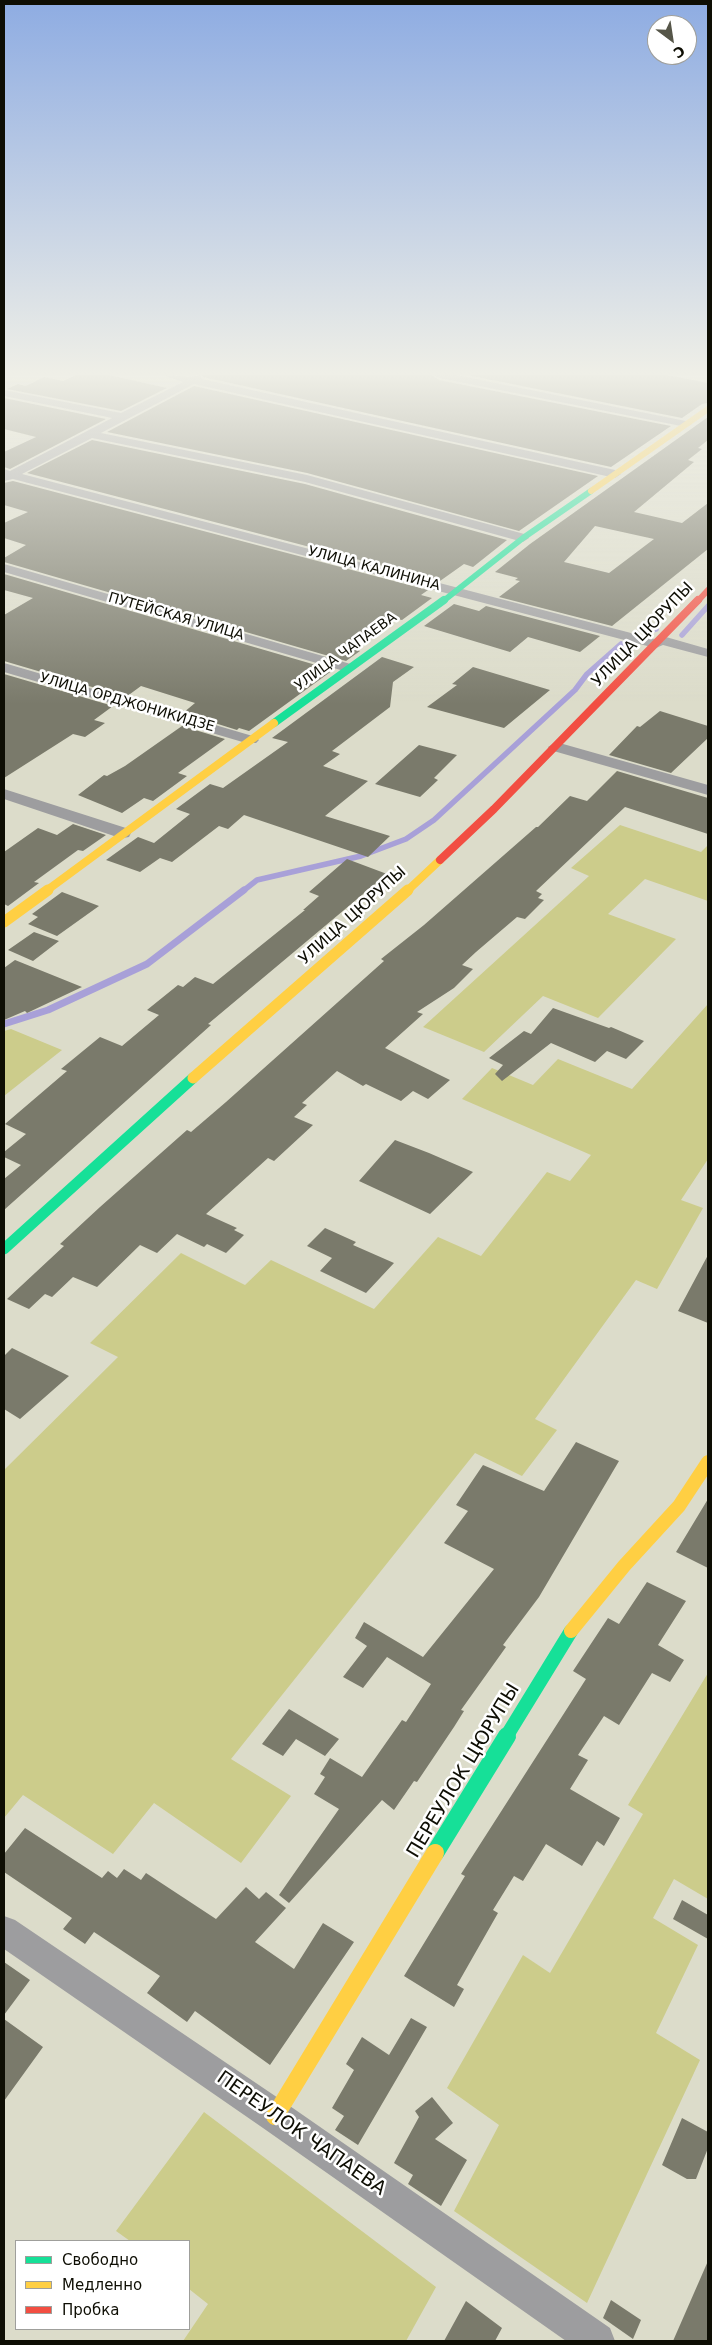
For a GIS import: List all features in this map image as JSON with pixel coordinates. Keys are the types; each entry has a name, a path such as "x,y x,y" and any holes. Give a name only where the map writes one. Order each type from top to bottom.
{"street":[{"name":"УЛИЦА КАЛИНИНА","path":"39,484 708,653"},
{"path":"327,484 523,538"},
{"name":"УЛИЦА ЧАПАЕВА","path":"4,922 123,833 457,591 523,538 600,484"},
{"name":"ПУТЕЙСКАЯ УЛИЦА","path":"4,568 349,668"},
{"name":"УЛИЦА ЦЮРУПЫ","path":"4,1249 173,1096 386,910 494,810 708,590"},
{"name":"УЛИЦА ОРДЖОНИКИДЗЕ","path":"4,667 251,740"},
{"path":"556,746 708,790"},
{"path":"4,794 123,833"},
{"name":"ПЕРЕУЛОК ЦЮРУПЫ","path":"275,2116 567,1636 624,1566 679,1506 708,1462"},
{"name":"ПЕРЕУЛОК ЧАПАЕВА","path":"4,1931 275,2116 596,2341"}],"green space":[{"path":"620,825 701,852 708,845 708,901 645,879 608,914 676,939 598,1018 543,996 484,1052 423,1027 589,876 571,868"},
{"path":"708,1004 708,1159 681,1200 703,1208 657,1289 636,1280 535,1419 557,1430 522,1476 475,1453 231,1759 291,1796 241,1863 154,1803 113,1854 23,1795 4,1818 4,1470 118,1357 90,1343 181,1253 245,1285 271,1260 374,1309 438,1237 481,1256 547,1172 570,1181 591,1155 462,1099 492,1068 533,1085 558,1059 632,1089"},
{"path":"11,1029 62,1050 4,1096 4,1031"},
{"path":"708,1673 708,1899 674,1879 653,1918 698,1945 656,2033 700,2060 587,2303 454,2211 499,2125 447,2088 523,1955 550,1973 643,1814 628,1805"},
{"path":"204,2112 436,2287 406,2341 183,2341 208,2304 190,2290 190,2240 129,2240 116,2231"}],"building":[{"path":"4,484 26,484 428,590 421,595 432,598 402,620 393,618 354,649 360,651 346,661 4,562 4,558 26,545 4,538 4,523 28,512 4,505"},
{"path":"71,484 307,484 507,540 473,567 464,564 440,581"},
{"path":"349,484 586,484 519,531"},
{"path":"613,484 667,484 634,512 682,523 708,503 708,549 612,626 499,597 520,581 515,580 518,578 495,572 530,544","holes":["595,526 654,539 609,573 564,562"]},
{"path":"4,574 333,670 249,731 239,728 237,730 183,713 195,703 141,686 126,697 4,661 4,615 33,598 4,590"},
{"path":"454,604 479,611 486,606 600,636 580,652 528,637 510,652 424,626"},
{"path":"382,657 414,667 393,682 390,707 332,751 340,754 323,766 368,781 325,816 390,836 368,857 244,815 228,829 219,826 172,862 160,858 140,872 106,860 138,837 154,843 190,814 176,809 210,784 223,788 288,742 272,738"},
{"path":"473,667 550,690 504,728 427,707 457,685 452,684"},
{"path":"4,674 113,706 94,720 105,723 85,737 73,734 4,778"},
{"path":"660,711 708,726 708,738 671,773 609,755 637,726 640,727"},
{"path":"182,726 225,739 178,773 187,776 153,801 144,798 122,813 78,795 104,775 107,776 125,766"},
{"path":"419,745 457,755 434,778 438,780 420,797 375,784"},
{"path":"617,771 708,798 708,834 625,807 536,891 542,894 538,898 544,900 525,919 517,917 462,965 473,969 454,988 417,1012 423,1014 385,1048 450,1080 428,1099 413,1091 401,1101 366,1084 363,1086 337,1071 302,1103 307,1105 294,1117 313,1125 274,1161 268,1158 206,1214 237,1228 234,1230 244,1235 226,1253 207,1244 204,1247 177,1234 157,1253 140,1245 97,1287 73,1277 52,1297 45,1294 29,1309 7,1299 64,1246 60,1244 100,1207 187,1130 191,1132 226,1102 384,961 381,959 424,925 538,827 570,796 587,801"},
{"path":"73,824 106,835 83,851 78,850 34,882 39,883 8,906 4,904 4,852 38,828 57,835"},
{"path":"347,859 387,874 208,1024 211,1025 4,1210 4,1179 21,1165 4,1157 4,1152 26,1134 5,1124 67,1071 61,1069 100,1037 122,1046 159,1015 147,1010 178,985 183,987 195,977 213,984 305,910 303,910 319,896 309,892"},
{"path":"62,892 99,906 57,936 28,924 38,917 32,914"},
{"path":"34,932 59,941 33,961 8,950"},
{"path":"15,960 82,987 27,1013 25,1011 4,1020 4,968"},
{"path":"553,1008 609,1028 611,1027 644,1041 626,1059 607,1051 595,1062 551,1043 502,1081 495,1074 503,1065 489,1058 524,1031 531,1034"},
{"path":"395,1140 473,1172 430,1214 359,1181"},
{"path":"325,1228 356,1242 353,1245 394,1263 366,1293 320,1271 332,1258 307,1246"},
{"path":"708,1255 708,1323 678,1311"},
{"path":"12,1348 69,1376 20,1419 4,1409 4,1356"},
{"path":"576,1442 619,1461 539,1597 503,1645 506,1647 461,1710 464,1711 417,1782 414,1781 394,1810 382,1800 289,1903 279,1895 339,1809 314,1794 325,1777 320,1774 330,1758 362,1777 402,1720 406,1722 431,1684 387,1657 363,1688 343,1677 367,1646 355,1638 364,1622 423,1657 494,1569 444,1543 468,1511 456,1505 483,1465 544,1491"},
{"path":"708,1499 708,1568 676,1552"},
{"path":"647,1582 686,1601 658,1645 684,1660 670,1682 652,1673 619,1725 604,1716 578,1755 588,1760 570,1789 620,1818 604,1846 597,1841 582,1866 546,1844 523,1881 514,1876 493,1910 498,1913 457,1985 464,1989 454,2007 404,1976 465,1876 461,1874 586,1679 573,1671 608,1618 619,1624"},
{"path":"289,1709 339,1739 325,1756 296,1739 283,1756 262,1744"},
{"path":"25,1828 102,1878 108,1871 117,1878 124,1869 141,1880 146,1873 216,1919 246,1887 259,1899 266,1892 286,1908 255,1942 294,1969 323,1923 354,1942 270,2065 195,2011 187,2022 147,1993 160,1976 94,1932 85,1944 63,1929 72,1918 4,1872 4,1854"},
{"path":"682,1900 708,1915 708,1939 673,1919"},
{"path":"4,1962 30,1980 4,2015"},
{"path":"411,2018 427,2027 358,2145 335,2130 344,2116 332,2108 354,2070 346,2064 362,2037 389,2055"},
{"path":"4,2019 43,2047 4,2101"},
{"path":"432,2097 453,2123 435,2139 467,2160 441,2206 408,2184 413,2175 394,2163 419,2117 415,2111"},
{"path":"682,2118 708,2132 708,2148 696,2179 687,2179 662,2165"},
{"path":"708,2261 708,2341 673,2341"},
{"path":"611,2300 641,2320 633,2339 603,2318"},
{"path":"466,2301 502,2328 495,2341 444,2341"}],"waterway":[{"path":"682,635 708,606"},
{"path":"646,632 656,629"},
{"path":"243,891 257,880 361,856 406,839 434,820 575,690 587,674 621,644"},
{"path":"4,1024 48,1010 147,964 244,890"}],"traffic: fast":[{"path":"274,723 457,591 523,538 591,491"},
{"path":"4,1249 193,1078"},
{"path":"435,1853 571,1631"}],"traffic: slow":[{"path":"591,491 600,484"},
{"path":"4,922 274,723"},
{"path":"193,1078 386,910 440,860"},
{"path":"571,1631 624,1566 679,1506 708,1462"},
{"path":"275,2116 435,1853"}],"traffic: jam":[{"path":"440,860 494,809 708,590"}]}
